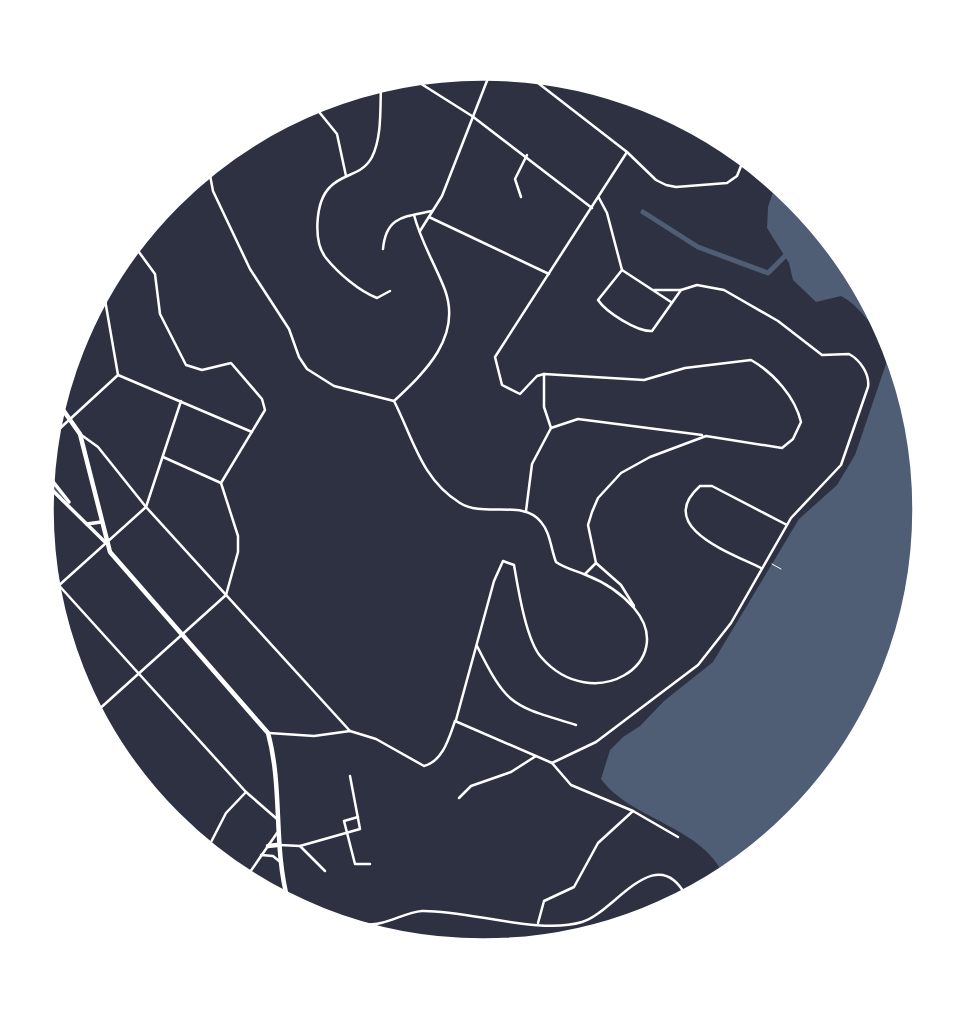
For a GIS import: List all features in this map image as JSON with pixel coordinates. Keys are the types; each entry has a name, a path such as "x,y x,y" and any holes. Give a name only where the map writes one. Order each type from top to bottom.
{"main road":[{"path":"64,411 80,434 106,544 114,558 183,633 268,733 275,758 277,847 286,892"},
{"path":"267,847 277,847"},
{"path":"270,855 277,847"}],"street":[{"path":"419,233 434,211 487,79"},
{"path":"538,83 627,152 656,180 676,187 732,181 741,165"},
{"path":"421,84 527,155 592,208"},
{"path":"380,92 374,151 363,169 346,176 326,190 320,204 321,248 326,258 368,295 384,297 390,291"},
{"path":"319,112 337,134 346,176"},
{"path":"526,512 532,464 551,428 578,418 668,428 782,448 793,439 802,422 788,395 771,374 751,360 685,368 645,380 544,374 537,376 518,394 502,385 495,357 627,152"},
{"path":"521,197 514,179 527,155"},
{"path":"210,177 213,191 250,269 289,328 299,357 307,369 334,386 394,401"},
{"path":"599,198 607,213 622,270 671,302"},
{"path":"383,249 388,226 397,220 434,211"},
{"path":"394,401 436,357 447,332 450,311 445,291 419,233 414,215"},
{"path":"429,218 550,275"},
{"path":"138,251 155,274 160,314 186,365 202,370 231,363 262,399 264,414 221,483"},
{"path":"622,270 597,300 648,332 655,328 681,290"},
{"path":"552,763 596,743 698,665 731,623 787,525 841,465 869,387 869,378 852,356 822,355 778,321 724,290 697,285 681,290 654,290"},
{"path":"105,303 118,376"},
{"path":"544,374 544,407 551,428"},
{"path":"118,376 252,432"},
{"path":"61,428 118,376"},
{"path":"59,584 146,506 181,401"},
{"path":"394,401 416,455 461,505 478,510 526,512 543,524 556,562 612,588 635,610"},
{"path":"80,434 98,447 146,506 350,731"},
{"path":"268,733 314,736 350,731 376,739 424,766 429,765 441,752 455,721 494,581 503,561 508,560 514,565 531,636 540,656 573,680 600,685 623,677 646,648 646,631 621,585 596,563 588,525 598,498 612,481 650,457 706,436"},
{"path":"101,707 226,595 238,552 238,536 221,483 163,457"},
{"path":"53,482 69,504"},
{"path":"761,568 695,533 686,518 685,504 690,495 700,486 712,486 787,525"},
{"path":"53,489 106,544"},
{"path":"87,524 101,522"},
{"path":"586,575 596,563"},
{"path":"60,590 246,792 276,819"},
{"path":"477,646 492,678 513,702 576,725"},
{"path":"455,721 552,763 571,785 633,811 678,837"},
{"path":"459,798 471,786 511,772 536,756"},
{"path":"277,847 300,846 360,829 351,776"},
{"path":"211,843 226,813 246,792"},
{"path":"538,923 544,901 574,887 598,843 633,811"},
{"path":"358,817 344,821 346,834 355,864 370,863"},
{"path":"251,871 276,833"},
{"path":"300,846 325,870"},
{"path":"267,847 270,855"},
{"path":"261,855 270,855 279,861"},
{"path":"370,924 380,924 421,911 538,923 580,923 598,917 643,876 667,878 681,891"}],"path":[{"path":"772,564 780,569"}],"water":[{"path":"773,192 807,226 841,270 871,323 841,296 816,302 793,280 789,263 767,228 768,207"},
{"path":"887,361 899,398 910,453 914,509 910,566 891,648 856,725 825,772 767,833 720,868 698,844 613,792 601,779 610,750 640,726 664,701 713,662 799,519 837,485 855,455"}],"waterway":[{"path":"643,212 698,247 768,273 785,256"},
{"path":"53,488 60,496"}]}
